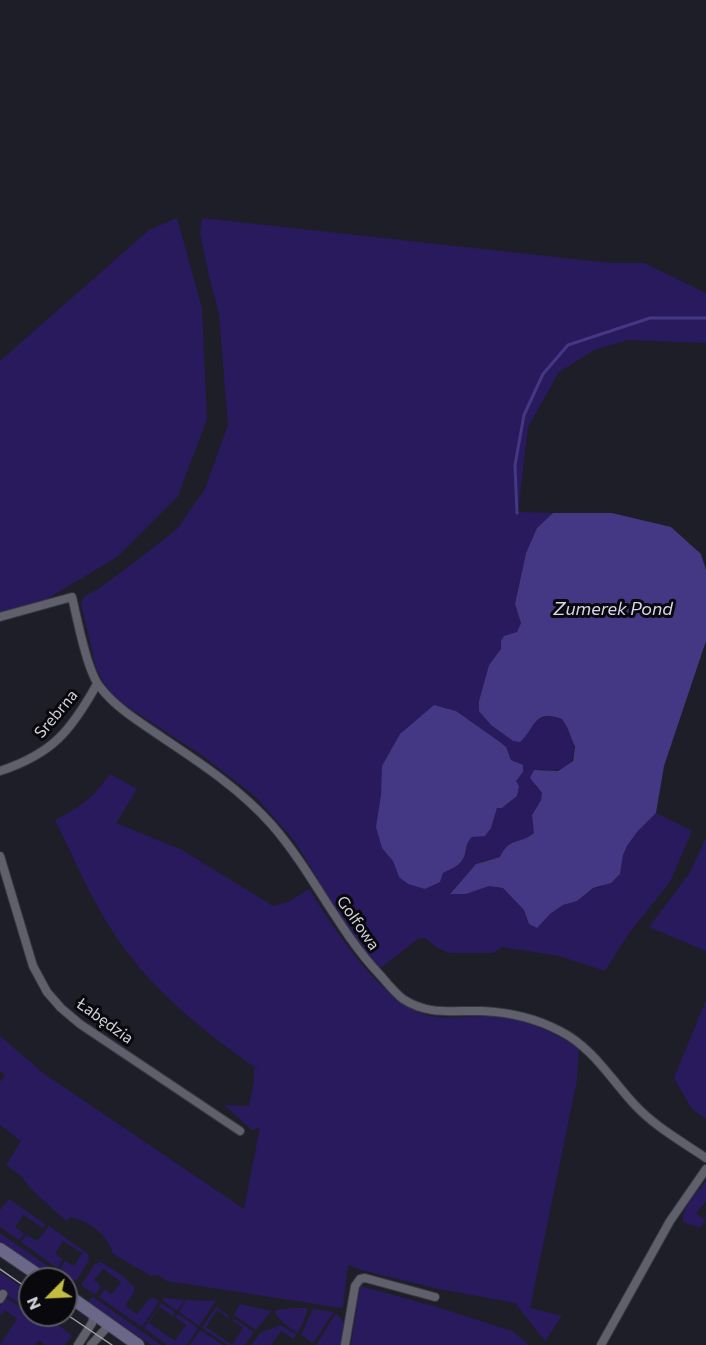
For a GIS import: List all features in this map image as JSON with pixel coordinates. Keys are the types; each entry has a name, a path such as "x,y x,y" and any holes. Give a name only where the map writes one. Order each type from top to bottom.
{"main road":[{"path":"0,1249 26,1267"},
{"path":"78,1303 138,1345"}],"street":[{"name":"Golfowa","path":"0,617 72,597 84,648 97,684 115,705 215,773 245,797 287,844 362,957 402,998 422,1007 442,1012 482,1011 524,1017 559,1030 579,1042 634,1105 659,1127 706,1158"},
{"name":"Srebrna","path":"0,771 24,764 48,750 84,708 97,684"},
{"name":"Łabędzia","path":"0,856 33,966 54,1000 80,1024 240,1131"},
{"path":"601,1345 670,1221 706,1169"},
{"path":"345,1345 355,1286 360,1279 365,1278 435,1297"},
{"path":"78,1345 92,1323 94,1315"},
{"path":"91,1345 109,1325"}],"shaded area":[{"path":"177,218 202,308 207,419 178,496 117,557 45,600 0,613 0,361 149,230"},
{"path":"202,218 610,263 644,263 706,293 706,343 628,340 594,350 559,372 528,427 518,512 553,513 537,528 526,553 515,604 521,622 517,632 501,641 501,649 489,665 479,701 491,725 513,741 524,738 534,723 543,717 562,719 572,739 573,756 570,763 563,768 540,769 535,786 542,793 541,800 532,814 535,833 507,846 500,857 476,864 453,889 489,886 503,888 524,910 529,924 539,926 563,905 577,901 593,888 598,888 616,879 620,874 627,846 656,813 692,831 670,882 629,933 605,971 559,956 502,947 493,953 449,953 436,947 425,938 418,939 379,969 355,941 296,843 256,797 203,756 117,700 103,682 96,668 81,603 85,596 98,589 177,529 205,489 228,425 219,314 200,233","holes":["444,707 456,711 506,747 511,760 516,761 517,796 507,805 497,808 491,828 485,835 472,837 460,863 443,873 440,882 425,889 399,877 385,822 382,766"]},
{"path":"110,774 137,789 116,823 182,850 273,906 288,902 309,889 332,925 363,965 397,999 416,1011 441,1018 485,1016 511,1019 545,1030 579,1048 577,1080 530,1308 562,1316 545,1341 515,1303 439,1289 348,1265 343,1307 341,1308 167,1281 158,1275 151,1276 113,1254 107,1241 91,1225 70,1217 66,1221 31,1189 21,1176 6,1165 21,1141 0,1125 0,1082 5,1075 0,1071 0,1036 43,1073 244,1209 260,1127 252,1130 224,1105 249,1106 254,1068 260,1071 184,1012 134,961 101,912 55,820 86,801"},
{"path":"706,838 706,951 649,927 689,874"},
{"path":"706,1000 706,1119 692,1109 674,1078"},
{"path":"706,1181 706,1201 696,1214 706,1220 700,1228 683,1222 683,1216 687,1205"},
{"path":"9,1199 45,1224 43,1228 23,1215 15,1227 24,1233 19,1240 0,1227 0,1210"},
{"path":"49,1226 88,1254 89,1260 78,1278 78,1267 61,1267 65,1261 74,1266 82,1253 63,1241 55,1254 63,1259 56,1267 21,1242 26,1235 37,1241"},
{"path":"0,1233 49,1267 35,1267 0,1243"},
{"path":"101,1262 123,1276 135,1288 125,1306 137,1314 149,1299 154,1298 159,1301 142,1327 99,1297 105,1289 112,1294 121,1282 103,1269 94,1280 101,1286 95,1295 81,1285 95,1264"},
{"path":"0,1272 18,1285 18,1302 0,1291"},
{"path":"360,1286 512,1331 529,1345 351,1345"},
{"path":"93,1297 161,1345 151,1345 88,1302"},
{"path":"6,1298 18,1306 18,1327 61,1327 72,1336 65,1345 45,1345 39,1340 35,1345 0,1345 17,1319 5,1310 2,1315 0,1306"},
{"path":"164,1298 185,1300 177,1311 163,1301"},
{"path":"186,1300 216,1301 199,1326 179,1312"},
{"path":"161,1303 175,1312 173,1316 159,1307 149,1323 175,1341 186,1325 175,1317 178,1314 198,1328 187,1345 167,1345 144,1328"},
{"path":"240,1304 271,1311 256,1330 234,1315"},
{"path":"216,1307 228,1315 228,1318 217,1310 206,1327 232,1345 228,1345 202,1328"},
{"path":"308,1308 297,1333 282,1322 275,1313 276,1310"},
{"path":"313,1309 334,1312 313,1343 301,1335"},
{"path":"336,1313 345,1324 342,1345 316,1345"},
{"path":"234,1319 254,1332 245,1345 232,1345 243,1328 232,1320"},
{"path":"280,1325 296,1334 294,1339 281,1331 271,1345 251,1345 260,1333"},
{"path":"200,1330 223,1345 190,1345"}],"water":[{"name":"Zumerek Pond","path":"553,513 612,513 671,527 701,554 706,570 706,641 664,766 656,813 627,846 620,874 611,883 593,888 577,901 563,905 550,914 537,928 529,924 524,910 503,888 489,886 466,894 450,894 476,864 500,857 507,846 534,833 532,815 541,800 542,793 530,778 534,770 558,771 573,761 575,747 562,719 552,716 540,718 520,742 513,741 491,725 479,711 479,701 489,665 501,649 504,636 517,632 521,623 515,604 526,553 537,528"},
{"path":"434,705 456,711 500,742 506,747 511,760 523,765 523,772 516,781 519,786 517,796 502,808 497,808 491,828 485,836 472,837 460,863 443,873 440,882 425,889 408,884 399,877 393,861 382,848 376,827 381,795 382,766 400,734"}],"waterway":[{"path":"517,513 515,465 524,415 543,374 568,345 650,318 706,318"}],"tram line":[{"path":"0,1269 18,1282"},
{"path":"78,1322 112,1345"}]}
